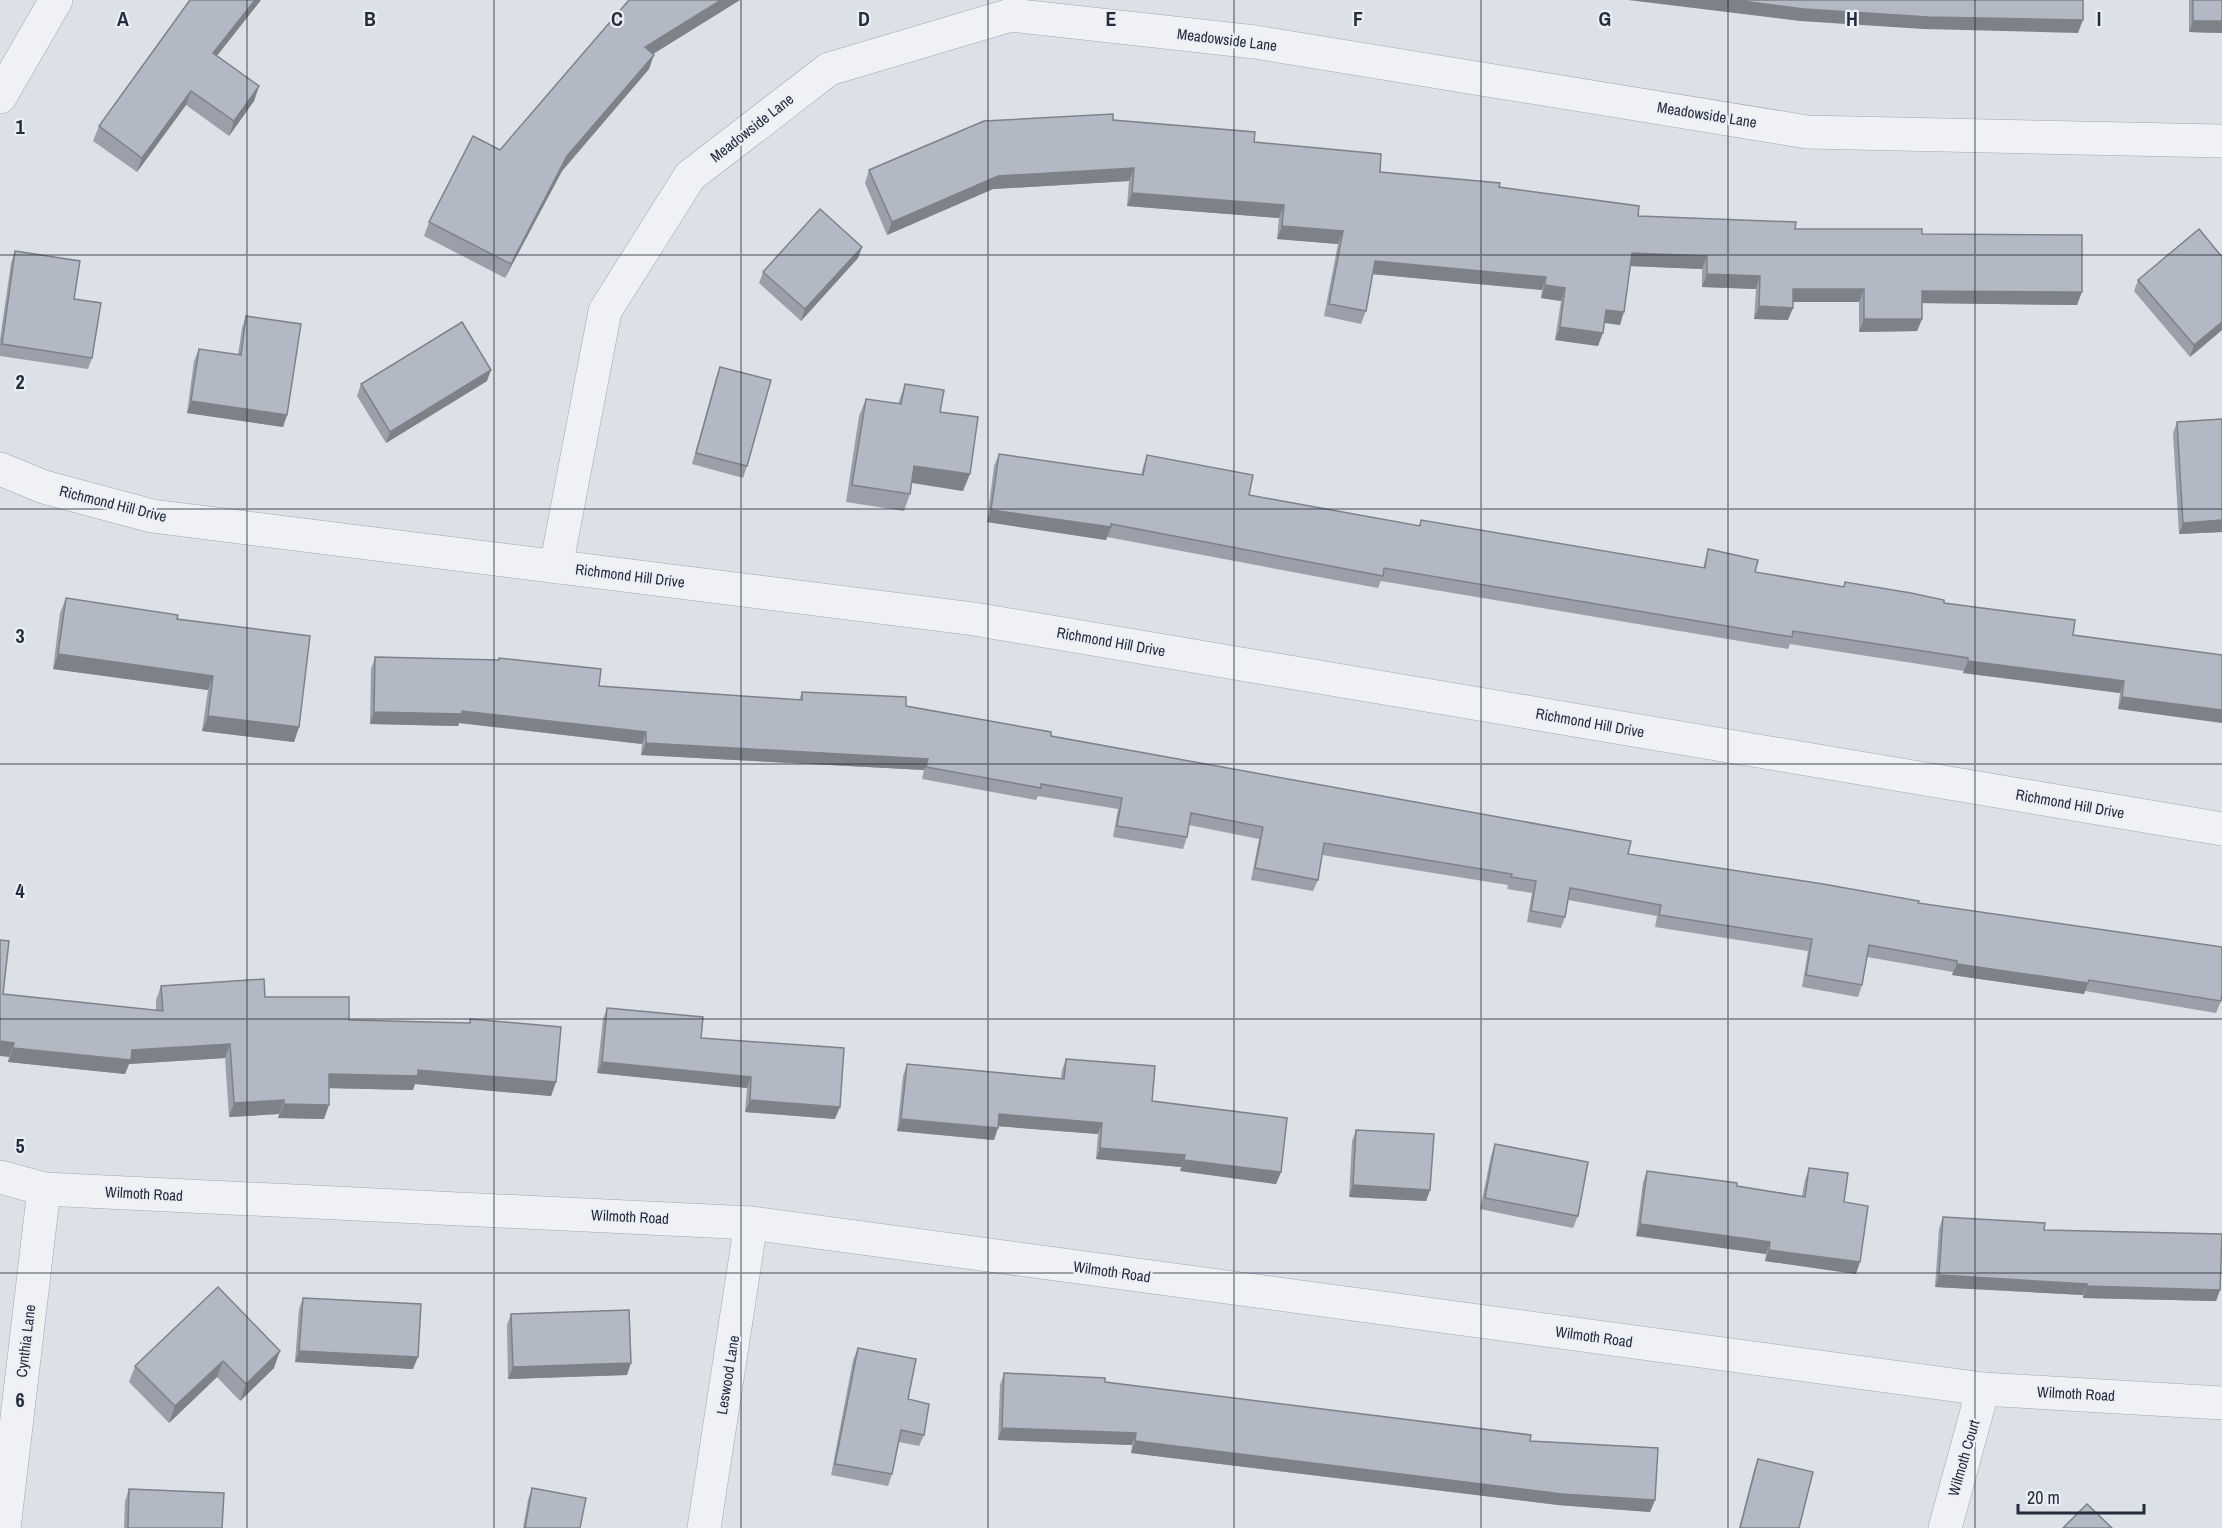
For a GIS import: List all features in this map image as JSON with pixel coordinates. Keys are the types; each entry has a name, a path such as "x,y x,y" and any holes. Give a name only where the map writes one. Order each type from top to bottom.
{"street":[{"path":"0,97 56,0"},
{"name":"Meadowside Lane","path":"556,567 605,311 690,176 829,69 1011,15 1255,42 1807,132 2222,141"},
{"name":"Richmond Hill Drive","path":"0,470 44,487 152,516 974,619 2222,829"},
{"name":"Wilmoth Road","path":"0,1177 44,1189 751,1223 1983,1389 2222,1403"},
{"name":"Cynthia Lane","path":"4,1528 44,1189"},
{"name":"Leswood Lane","path":"704,1528 751,1223"},
{"name":"Wilmoth Court","path":"1945,1528 1983,1389"}],"building":[{"path":"190,0 255,0 213,53 259,86 234,121 191,91 142,158 99,126"},
{"path":"629,0 721,0 645,47 654,55 567,156 511,264 429,222 473,136 500,150"},
{"path":"1734,0 2083,0 2083,20 1928,17 1804,9"},
{"path":"2193,0 2222,0 2222,21 2193,21"},
{"path":"1113,114 1113,120 1255,132 1254,142 1381,154 1380,172 1500,183 1499,187 1639,206 1638,216 1796,222 1795,229 1922,229 1922,234 2082,235 2082,292 1922,291 1922,319 1864,319 1864,289 1793,289 1793,308 1759,306 1760,276 1707,274 1707,256 1632,253 1624,312 1606,310 1603,333 1560,327 1565,288 1545,285 1546,277 1375,261 1366,311 1329,304 1343,231 1282,226 1284,205 1132,193 1134,168 998,176 892,222 869,170 984,121"},
{"path":"820,209 862,247 805,309 763,272"},
{"path":"2199,229 2222,257 2222,322 2194,345 2138,280"},
{"path":"15,251 80,261 74,299 101,303 92,358 2,344"},
{"path":"246,316 301,324 287,415 191,401 199,349 241,355"},
{"path":"462,322 491,370 390,432 361,384"},
{"path":"720,367 771,380 747,466 696,453"},
{"path":"905,384 944,390 940,412 978,417 970,474 914,466 910,494 852,485 866,399 901,404"},
{"path":"2222,419 2222,520 2183,523 2177,422"},
{"path":"999,454 1143,475 1147,455 1253,475 1249,495 1420,526 1421,520 1705,568 1708,549 1758,560 1755,572 1844,587 1845,582 1944,600 1944,603 2075,620 2073,635 2222,655 2222,710 2122,697 2124,681 1968,661 1968,658 1793,631 1792,637 1384,568 1383,576 1111,524 1111,527 991,510"},
{"path":"66,598 178,615 177,619 310,636 299,727 208,716 213,676 58,654"},
{"path":"375,657 499,660 499,658 601,669 599,686 802,700 802,692 906,697 906,706 1051,732 1051,736 1631,841 1628,854 1823,884 1919,901 1918,903 2222,947 2221,1001 2089,980 2088,983 1957,964 1957,961 1869,945 1862,985 1806,975 1812,939 1659,915 1661,905 1570,888 1565,917 1531,911 1536,881 1511,877 1512,874 1324,843 1318,880 1255,868 1263,827 1191,813 1187,837 1117,826 1122,798 1041,784 1041,788 926,767 928,759 646,743 646,732 462,711 462,714 374,712"},
{"path":"0,940 9,941 3,994 163,1011 161,986 264,979 265,997 349,997 349,1020 470,1023 470,1019 561,1027 556,1082 418,1070 418,1076 329,1074 329,1105 284,1104 284,1100 234,1103 230,1044 132,1050 131,1060 13,1048 14,1043 0,1041"},
{"path":"607,1008 703,1017 701,1038 844,1048 840,1107 750,1100 751,1077 602,1062"},
{"path":"1066,1059 1155,1066 1152,1101 1287,1118 1281,1172 1184,1160 1185,1155 1100,1148 1102,1123 999,1114 998,1128 901,1119 907,1064 1064,1079"},
{"path":"1356,1130 1434,1134 1430,1190 1353,1185"},
{"path":"1495,1144 1588,1162 1578,1216 1485,1198"},
{"path":"1809,1168 1848,1173 1844,1202 1868,1206 1860,1262 1769,1250 1770,1242 1640,1224 1647,1171 1737,1183 1737,1186 1805,1197"},
{"path":"1943,1217 2045,1223 2044,1230 2222,1234 2220,1290 2087,1286 2087,1284 1939,1275"},
{"path":"218,1287 280,1351 246,1384 223,1361 175,1406 135,1366"},
{"path":"303,1298 421,1304 418,1357 299,1351"},
{"path":"629,1310 631,1363 513,1367 511,1314"},
{"path":"858,1348 916,1359 908,1399 929,1404 924,1435 901,1430 892,1474 835,1464"},
{"path":"1004,1373 1105,1378 1105,1382 1531,1435 1530,1441 1658,1448 1655,1500 1562,1494 1135,1441 1136,1433 1002,1428"},
{"path":"1758,1459 1813,1472 1799,1528 1740,1528"},
{"path":"532,1488 586,1498 580,1528 525,1528"},
{"path":"129,1489 224,1493 222,1528 128,1528"},
{"path":"2087,1504 2112,1528 2063,1528"}]}
